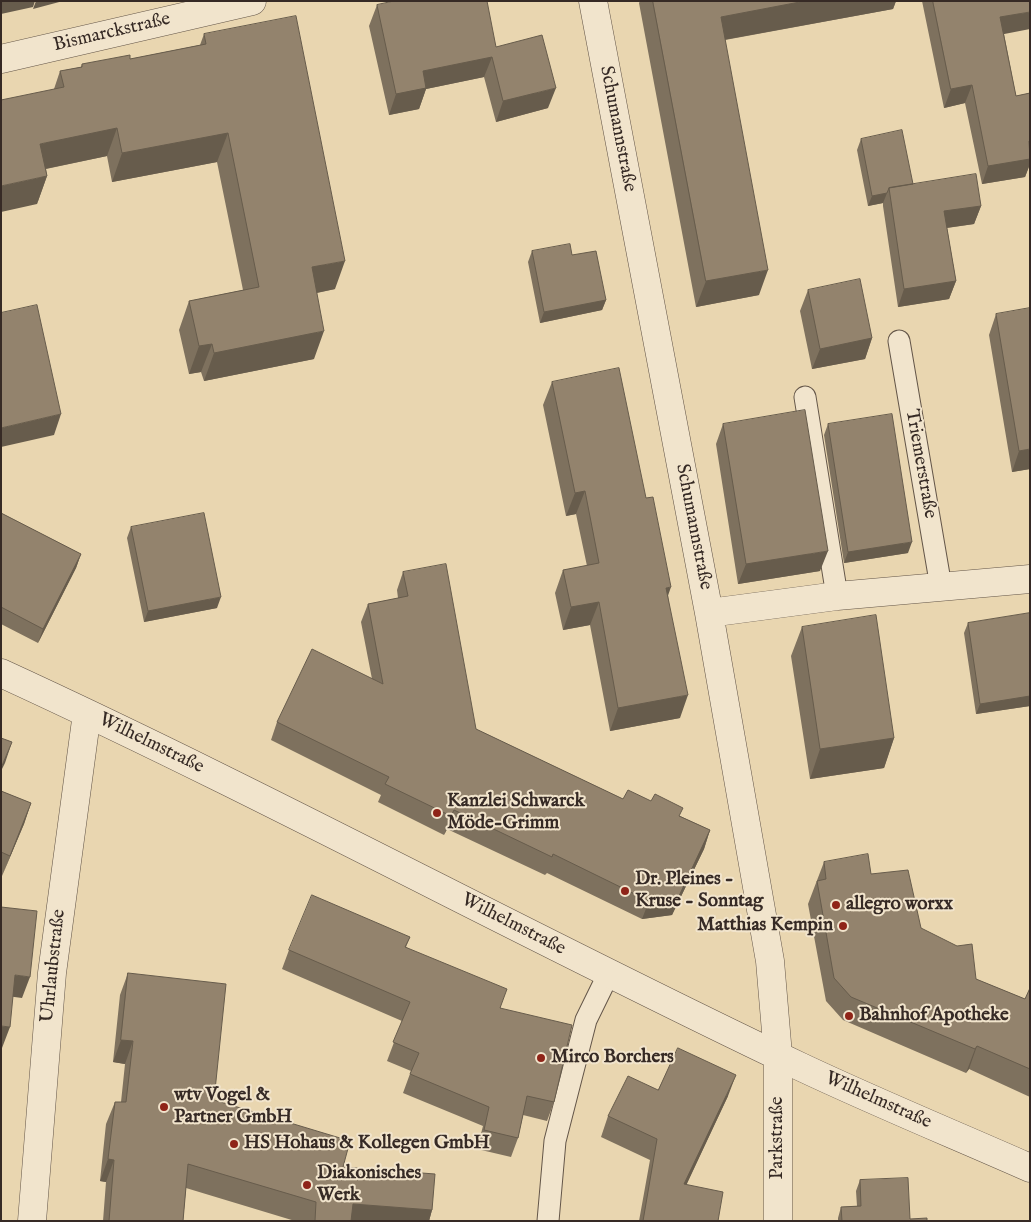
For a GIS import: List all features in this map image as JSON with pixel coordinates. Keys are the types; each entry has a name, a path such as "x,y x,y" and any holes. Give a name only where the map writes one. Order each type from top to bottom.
{"street":[{"name":"Bismarckstraße","path":"1,59 252,1"},
{"name":"Schumannstraße","path":"593,1 709,613 770,961 778,1055"},
{"path":"709,613 838,596 1030,579"},
{"name":"Wilhelmstraße","path":"1,673 87,713 778,1055 1030,1168"},
{"name":"Uhrlaubstraße","path":"32,1221 52,973 87,713"},
{"name":"Parkstraße","path":"778,1055 778,1221"}],"lane":[{"name":"Triemerstraße","path":"899,341 941,586"},
{"path":"805,397 838,596"},
{"path":"548,1221 555,1141 586,1020 609,972"}],"building":[{"path":"394,1 487,1 496,47 542,35 556,88 503,101 492,57 423,71 426,88 396,94 377,5"},
{"path":"653,1 805,1 721,17 768,270 706,281"},
{"path":"933,1 1030,1 1030,12 1000,17 1016,96 1030,93 1030,159 988,166 972,85 951,89"},
{"path":"296,16 345,261 312,267 324,331 214,353 212,344 199,346 189,301 259,287 228,133 122,153 117,128 40,144 47,176 1,186 1,100 64,87 60,71 82,67 82,64 130,55 130,59 206,44 204,34"},
{"path":"902,130 913,184 889,188 887,193 872,196 861,139"},
{"path":"976,174 981,206 944,211 956,281 904,289 889,188"},
{"path":"570,244 572,255 596,251 606,300 544,312 532,251"},
{"path":"860,279 872,338 820,349 808,290"},
{"path":"37,305 61,414 1,428 1,313"},
{"path":"1030,308 1030,449 1019,451 996,314"},
{"path":"619,368 646,498 653,497 671,587 666,588 688,695 618,708 599,602 571,607 563,570 599,563 585,491 575,493 552,382"},
{"path":"805,410 828,551 746,564 723,424"},
{"path":"892,414 912,542 848,552 828,424"},
{"path":"1,513 81,554 43,629 1,607"},
{"path":"204,513 221,597 148,611 131,527"},
{"path":"446,564 476,729 623,799 628,790 651,801 655,794 683,808 679,816 710,830 679,896 649,901 553,854 552,857 454,810 451,816 385,784 389,777 277,722 312,649 383,684 368,604 408,596 403,572"},
{"path":"1030,613 1030,696 980,704 968,623"},
{"path":"876,615 894,738 820,749 802,627"},
{"path":"1,738 12,742 1,768"},
{"path":"1,791 31,803 10,856 1,852"},
{"path":"868,854 871,874 908,870 921,928 957,946 972,944 976,979 1025,999 1030,988 1030,1069 977,1046 975,1049 851,997 834,978 817,881 826,879 824,862"},
{"path":"312,895 410,937 405,947 507,989 500,1008 572,1025 554,1102 527,1096 518,1138 484,1130 489,1107 410,1074 419,1053 393,1042 410,1002 289,950"},
{"path":"1,907 37,911 30,977 15,975 10,1027 1,1026"},
{"path":"128,973 226,984 214,1100 350,1141 343,1167 435,1174 432,1210 353,1204 351,1221 315,1221 316,1202 188,1164 183,1221 109,1221 114,1160 108,1159 115,1102 126,1102 133,1041 121,1040"},
{"path":"678,1048 736,1075 684,1184 723,1192 718,1221 643,1221 657,1139 608,1116 628,1076 658,1090"},
{"path":"908,1178 910,1219 927,1218 927,1221 842,1221 841,1207 861,1206 860,1180"}],"place":[{"name":"Kanzlei Schwarck Möde-Grimm","path":"437,813"},
{"name":"Dr. Pleines - Kruse - Sonntag","path":"625,891"},
{"name":"allegro worxx","path":"836,905"},
{"name":"Matthias Kempin","path":"843,926"},
{"name":"Bahnhof Apotheke","path":"849,1016"},
{"name":"Mirco Borchers","path":"541,1058"},
{"name":"wtv Vogel & Partner GmbH","path":"164,1107"},
{"name":"HS Hohaus & Kollegen GmbH","path":"234,1144"},
{"name":"Diakonisches Werk","path":"307,1185"}]}
